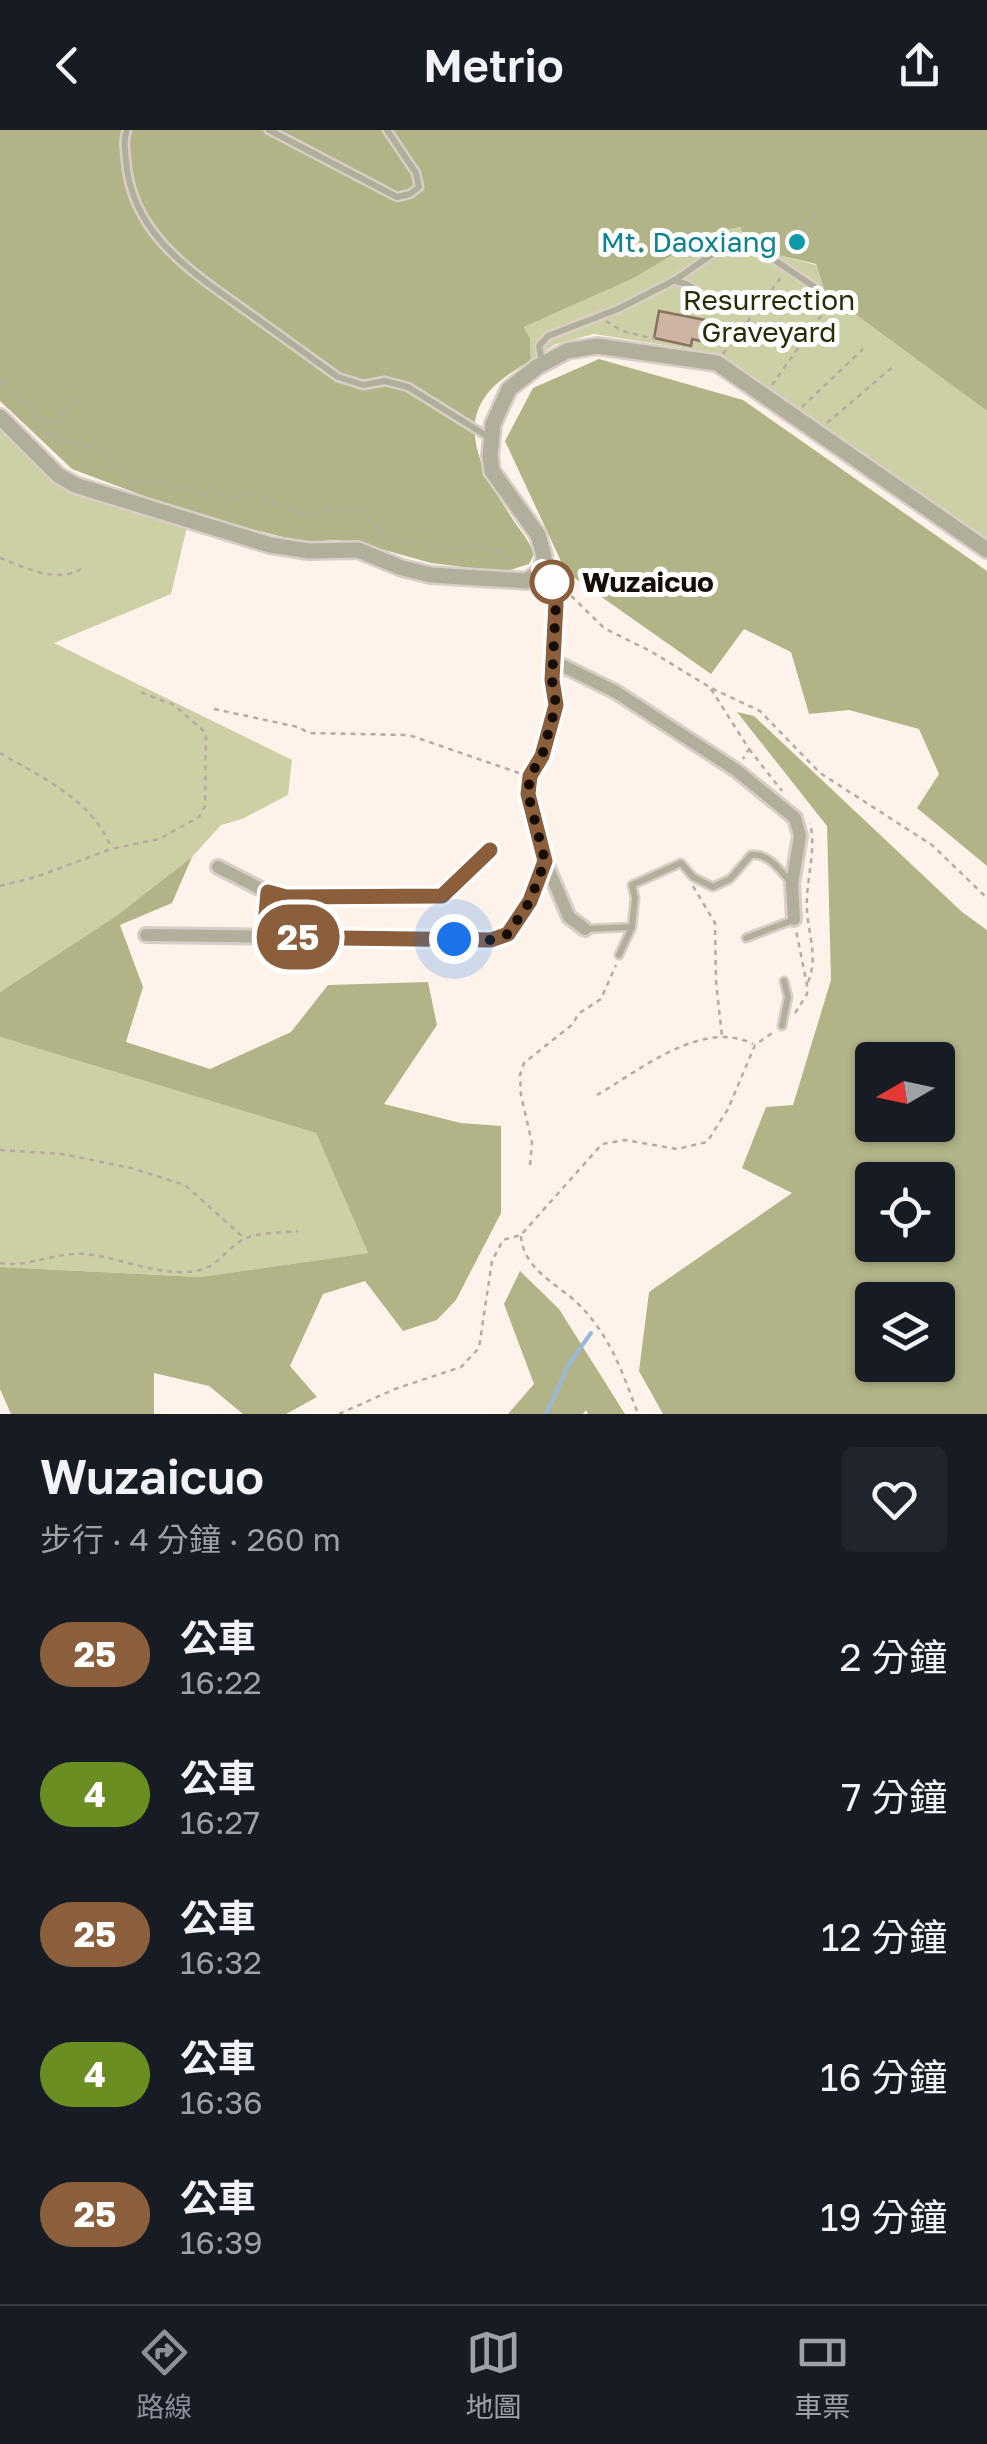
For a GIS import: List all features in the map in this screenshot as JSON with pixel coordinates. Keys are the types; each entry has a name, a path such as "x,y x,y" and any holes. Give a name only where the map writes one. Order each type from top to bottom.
{"street":[{"path":"585,929 570,918 545,861 528,794 530,776 554,723 556,603 538,535 492,471 493,424 509,390 566,350 596,346 717,363 987,550"},
{"path":"0,416 58,475 75,485 270,544 309,551 358,550 432,576 517,581 547,576"},
{"path":"554,662 616,692 736,770 794,818 800,836 792,884 794,919"},
{"path":"218,867 286,897 442,896 490,850"},
{"path":"146,935 491,940 508,934 530,901 545,861"},
{"path":"264,937 268,892"}],"lane":[{"path":"127,130 127,172 136,204 152,232 176,260 338,378 363,386 385,380 408,388 491,439"},
{"path":"269,130 396,197 410,194 420,187 416,173 386,130"},
{"path":"542,364 542,340 675,280 712,252 740,239 813,286"},
{"path":"675,280 689,284 701,295 706,307"},
{"path":"619,955 632,927 632,884 681,864 692,877 713,887 730,879 751,855 760,854 792,884"},
{"path":"746,938 794,919"},
{"path":"585,929 632,927"},
{"path":"782,1026 788,997 784,982"}],"path":[{"path":"782,245 807,238 807,223 816,216 814,204"},
{"path":"717,363 788,268"},
{"path":"765,394 830,303"},
{"path":"604,315 606,324 655,340"},
{"path":"794,414 864,349"},
{"path":"818,430 895,365"},
{"path":"0,381 34,411 53,436 100,451 133,482 164,484 203,494 217,490 230,502 245,492 268,498 302,515 314,516 318,510 362,508 368,520 390,541 424,542 439,550 480,546 496,550 517,581"},
{"path":"53,436 55,420 77,396"},
{"path":"0,558 44,574 74,573 81,569"},
{"path":"547,576 604,628 760,711 820,773 932,844 987,898"},
{"path":"711,688 749,749 736,770"},
{"path":"0,886 112,850 159,840 199,817 205,806 206,733 174,705 140,692"},
{"path":"214,710 298,727 309,733 409,735 530,776"},
{"path":"0,753 75,800 106,833 112,850"},
{"path":"692,877 693,888 715,922 722,1038"},
{"path":"339,1414 395,1388 461,1368 479,1348 492,1260 503,1240 521,1235 602,1144 625,1140 676,1149 707,1142 728,1110 755,1045 782,1026 800,1008 807,994 794,919"},
{"path":"530,1165 532,1143 521,1095 524,1063 572,1024 578,1014 601,999 619,955"},
{"path":"596,1095 683,1046 722,1038 755,1045"},
{"path":"0,1150 62,1154 185,1184 245,1239"},
{"path":"0,1263 30,1263 52,1254 81,1254 116,1258 150,1268 201,1270 245,1239 298,1231"},
{"path":"521,1235 521,1244 535,1269 602,1329 618,1358 638,1414"}],"green space":[{"path":"0,130 987,130 987,411 825,292 816,264 774,254 746,254 741,227 709,233 632,279 524,327 530,338 531,360 505,377 483,400 475,429 486,474 534,554 529,564 504,572 431,563 363,544 337,540 303,542 192,514 72,469 0,401"},
{"name":"Resurrection Graveyard","path":"742,227 746,254 774,254 816,265 825,292 987,411 987,538 715,353 594,334 556,344 531,360 530,338 524,327 632,279 709,232"},
{"path":"599,359 743,400 987,571 987,866 917,808 939,774 919,729 849,710 809,714 791,652 744,629 711,674 566,572 505,441 533,388"},
{"path":"0,427 68,492 187,527 171,594 54,643 292,760 288,795 242,819 221,825 192,857 116,916 0,992"},
{"path":"737,712 754,716 962,912 987,930 987,1414 663,1414 639,1371 649,1292 792,1193 742,1168 766,1107 793,1105 831,980 827,826"},
{"path":"192,857 172,903 120,925 143,987 126,1042 210,1069 291,1032 328,985 428,982 437,1025 384,1104 461,1123 501,1126 501,1213 456,1300 437,1320 403,1331 365,1281 323,1294 290,1366 317,1397 286,1414 243,1414 209,1386 154,1373 154,1414 11,1414 0,1389 0,1267 200,1277 368,1253 316,1133 0,1037 0,992 116,916"},
{"path":"0,1037 316,1133 368,1253 200,1277 0,1267"},
{"path":"520,1271 559,1309 625,1414 588,1414 586,1410 583,1414 508,1414 534,1384 504,1304"}],"building":[{"path":"659,311 705,320 701,341 692,339 691,346 654,338"}],"waterway":[{"path":"546,1414 569,1364 591,1333"}],"bus line":[{"name":"25","path":"490,850 442,896 286,897 268,892 264,937 491,940 508,934 530,901 545,861 528,794 530,776 542,756 556,705 552,680 556,603 552,582 542,570"}],"place":[{"name":"Mt. Daoxiang","path":"797,242"},
{"name":"Wuzaicuo","path":"552,582"}],"route":[{"path":"454,939 491,940 508,934 530,901 545,861 528,794 530,776 554,723 556,603 552,582"}]}
